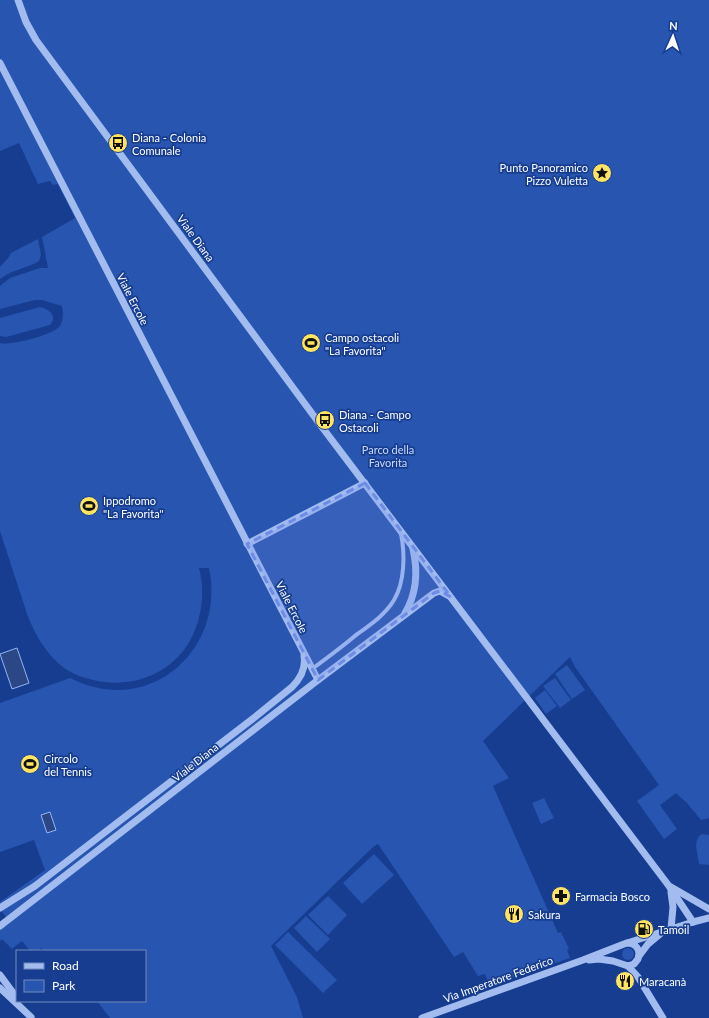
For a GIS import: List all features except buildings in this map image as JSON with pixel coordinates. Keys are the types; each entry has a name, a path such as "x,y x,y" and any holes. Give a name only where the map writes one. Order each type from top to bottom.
{"street":[{"name":"Viale Diana","path":"18,0 26,22 36,40 364,483 451,597"},
{"name":"Viale Ercole","path":"0,63 318,680"},
{"path":"247,544 364,483"},
{"name":"Viale Diana","path":"312,670 374,622 385,612 394,600 402,575 403,547 400,530"},
{"name":"Viale Diana","path":"403,616 410,605 415,587 416,567 412,546"},
{"name":"Viale Diana","path":"0,926 403,616 437,592 444,592 451,597"},
{"path":"451,597 669,886 693,922"},
{"name":"Viale Diana","path":"0,908 35,886 231,736 292,687 303,671 303,652"},
{"path":"669,886 709,909"},
{"path":"669,886 673,901 671,929"},
{"path":"628,966 637,962 639,956 648,944 663,932 709,918"},
{"name":"Via Imperatore Federico","path":"422,1018 624,944 663,932"},
{"path":"620,962 617,953 624,944 633,944 636,946 639,956"},
{"path":"583,960 599,959 620,962 628,966 641,980 663,1018"},
{"path":"0,975 16,997"},
{"path":"0,988 32,1017"},
{"path":"20,1002 32,1017"}],"highlighted area":[{"path":"365,483 451,597 440,591 434,593 318,680 247,544"}],"green space":[{"name":"Parco della Favorita","path":"0,0 709,0 709,818 701,820 687,803 676,793 660,805 677,829 664,839 637,801 659,785 575,667 570,657 483,741 509,778 493,786 558,933 561,932 569,949 567,950 570,958 490,986 485,974 478,976 463,952 454,957 378,844 373,847 271,946 297,997 303,1018 110,1018 98,1002 146,1002 146,950 43,950 40,948 39,950 29,950 22,941 12,949 2,939 0,941 0,928 9,921 0,909 0,902 45,870 34,840 0,852 0,703 70,678 99,688 127,689 153,683 175,669 193,650 205,626 211,598 209,568 199,568 202,585 201,608 195,630 187,646 164,669 133,681 116,683 98,681 76,675 64,668 52,657 42,644 34,629 27,614 0,531 0,343 5,344 21,341 55,330 62,322 63,311 62,306 42,300 35,300 0,309 0,286 10,278 40,268 48,268 42,237 75,218 58,184 53,185 50,181 38,184 19,143 0,151"},
{"path":"38,239 41,255 39,261 10,273 0,279 0,267 11,253"},
{"path":"40,307 49,311 53,316 50,325 6,337 0,336 0,318"},
{"path":"567,665 585,690 572,699 555,674"},
{"path":"555,678 571,700 560,708 543,686"},
{"path":"545,690 557,706 546,714 535,698"},
{"path":"544,798 554,818 541,824 532,803"},
{"path":"702,834 709,835 709,865 699,864 696,843 699,836"},
{"path":"374,854 394,875 362,904 343,883"},
{"path":"328,896 347,915 328,935 308,915"},
{"path":"306,916 330,939 317,952 294,928"},
{"path":"288,932 337,980 323,993 275,945"},
{"path":"626,948 630,948 634,954 630,960 626,960 622,956 622,952"}],"shaded area":[{"path":"17,648 29,683 12,689 0,654"},
{"path":"50,812 56,830 47,833 41,815"}],"place":[{"name":"Diana - Colonia Comunale","path":"118,143"},
{"name":"Punto Panoramico Pizzo Vuletta","path":"602,173"},
{"name":"Campo ostacoli \"La Favorita\"","path":"311,343"},
{"name":"Diana - Campo Ostacoli","path":"325,420"},
{"name":"Ippodromo \"La Favorita\"","path":"89,506"},
{"name":"Circolo del Tennis","path":"30,764"},
{"name":"Farmacia Bosco","path":"561,896"},
{"name":"Sakura","path":"514,914"},
{"name":"Tamoil","path":"644,929"},
{"name":"Maracanà","path":"625,981"}]}
